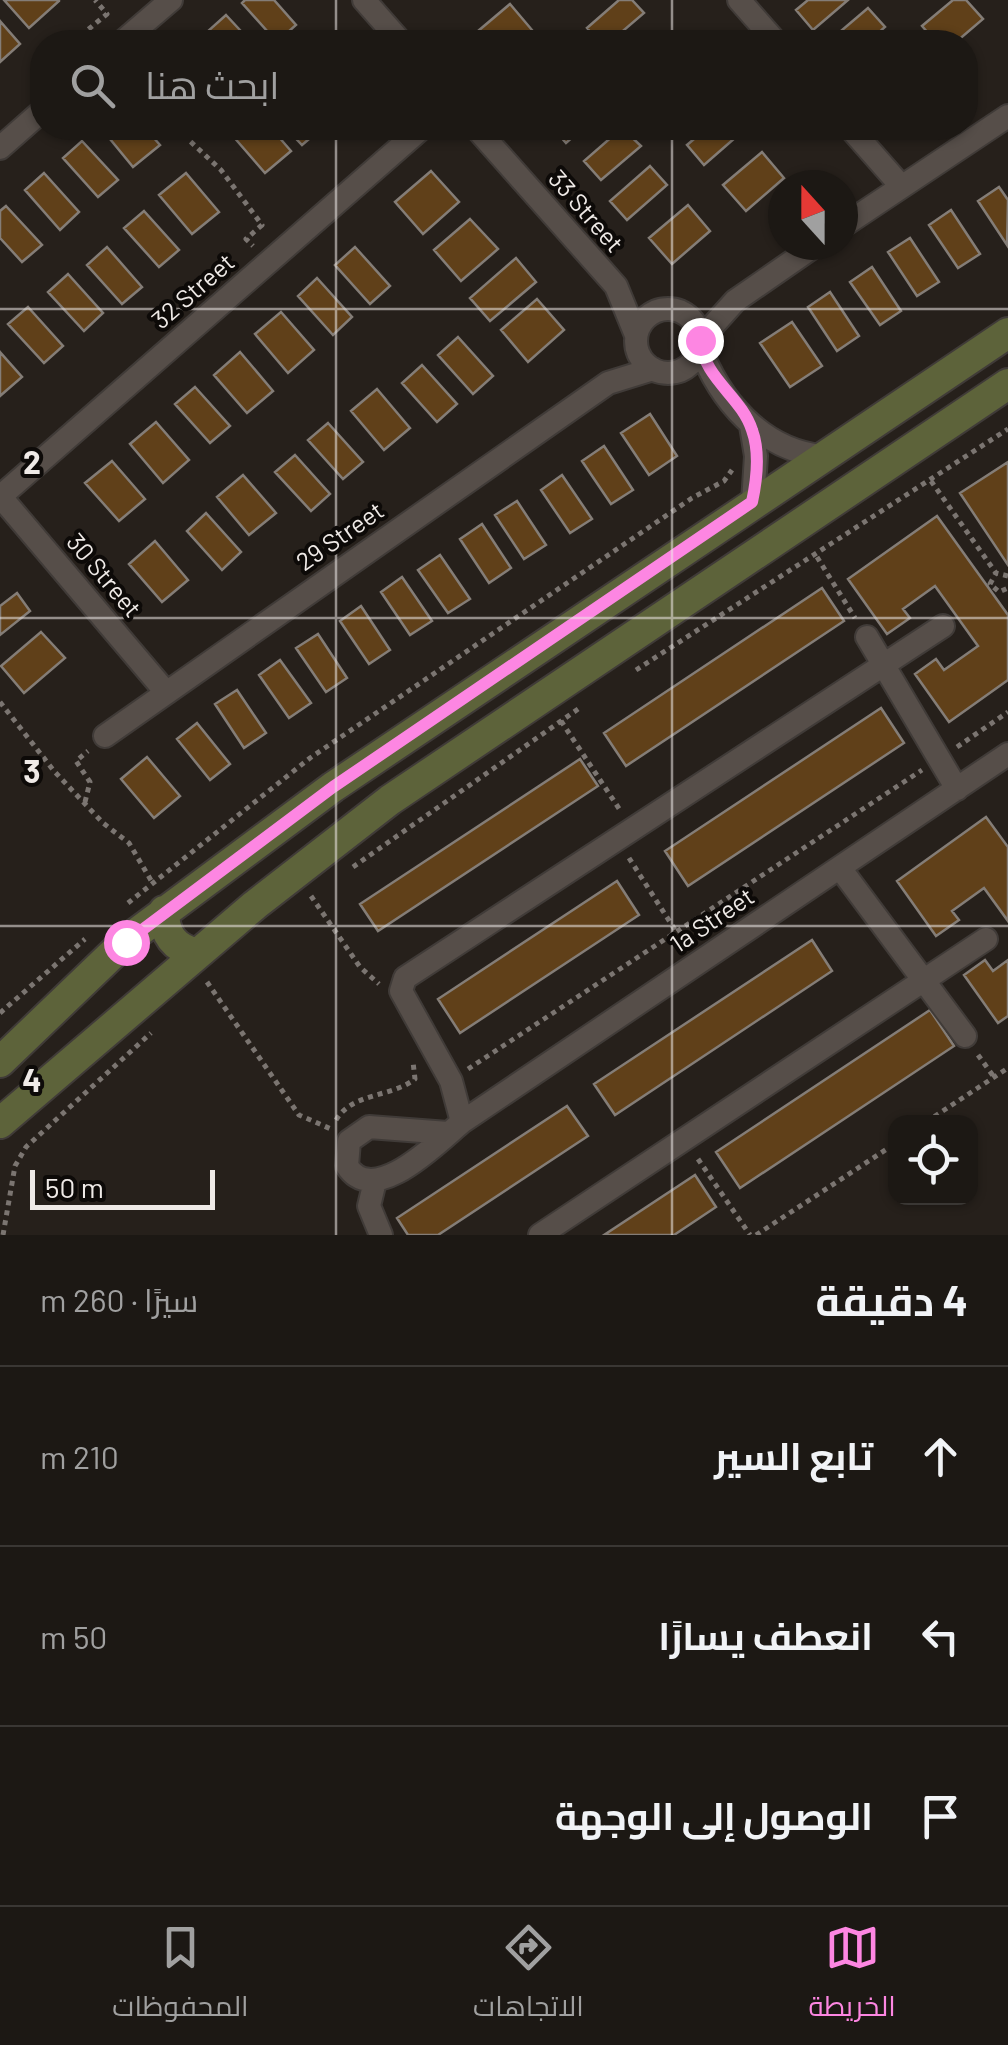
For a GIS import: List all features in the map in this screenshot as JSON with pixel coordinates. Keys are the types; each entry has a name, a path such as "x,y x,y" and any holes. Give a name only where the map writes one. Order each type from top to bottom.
{"street":[{"path":"136,30 171,0"},
{"path":"364,0 390,30"},
{"path":"739,0 765,30"},
{"path":"978,136 1008,116"},
{"path":"0,148 30,122"},
{"name":"32 Street","path":"0,496 408,140"},
{"name":"33 Street","path":"487,140 616,286 636,338"},
{"path":"861,140 901,186"},
{"path":"858,216 971,140"},
{"path":"664,371 692,362 700,342 736,300 794,260"},
{"name":"33 Street","path":"616,286 662,310"},
{"path":"720,387 664,371 641,358 636,338 645,318 662,310 687,316 736,300"},
{"path":"687,316 720,387 752,426 784,447 821,456"},
{"path":"0,1062 90,974 164,911 333,787 752,502 1008,334"},
{"name":"29 Street","path":"608,383 636,338"},
{"name":"29 Street","path":"105,736 165,690 608,383 664,371"},
{"path":"0,1123 321,852 432,770 1008,384"},
{"path":"752,426 756,456 752,502"},
{"name":"30 Street","path":"0,496 165,690"},
{"path":"380,1235 369,1206 375,1180 358,1178 347,1166 348,1141 360,1130 455,1127 451,1081 401,991 405,978 943,626"},
{"path":"867,637 957,788"},
{"name":"1a Street","path":"375,1180 428,1154 455,1127 1008,754"},
{"path":"840,868 965,1036"},
{"path":"164,911 164,923 175,945 197,954"},
{"path":"540,1235 986,939"},
{"path":"90,974 112,983 124,1005 123,1018"}],"path":[{"path":"88,30 107,14 95,0"},
{"path":"189,140 221,170 262,225 246,239 268,262"},
{"path":"627,676 817,557 1008,429"},
{"path":"116,912 310,758 724,480 736,456"},
{"path":"932,480 996,573 1008,576"},
{"path":"817,557 867,637"},
{"path":"996,573 993,589 1007,591"},
{"path":"0,702 16,727 129,843 152,882"},
{"path":"340,875 587,703"},
{"path":"451,1081 1008,712"},
{"path":"561,721 677,933"},
{"path":"85,802 90,782 76,761 105,736"},
{"path":"325,886 309,897 368,976 401,991"},
{"path":"0,1013 95,930"},
{"path":"196,993 208,982 299,1116 331,1127"},
{"path":"330,1138 331,1127 347,1106 402,1089 415,1079 410,1052 419,1025"},
{"path":"3,1235 15,1166 26,1146 155,1030"},
{"path":"937,1115 1008,1068"},
{"path":"685,1140 753,1235 888,1147"}],"building":[{"path":"4,0 59,0 59,1 29,28"},
{"path":"274,0 296,25 290,30 266,30 242,3"},
{"path":"619,0 632,0 644,13 624,30 587,28"},
{"path":"808,0 848,0 813,30 796,10"},
{"path":"953,0 966,0 983,19 970,30 926,30 922,26"},
{"path":"510,4 532,30 479,30"},
{"path":"868,8 885,27 882,30 842,30"},
{"path":"226,15 240,30 209,30"},
{"path":"0,21 20,44 0,62"},
{"path":"111,140 156,140 160,145 133,167"},
{"path":"236,140 281,140 291,151 265,173"},
{"path":"608,140 635,140 641,146 601,180 584,161"},
{"path":"693,140 733,140 704,165 687,145"},
{"path":"82,141 118,180 98,197 63,158"},
{"path":"762,152 777,170 768,170 768,192 746,211 723,185"},
{"path":"650,166 667,185 627,220 610,201"},
{"path":"431,171 459,202 423,234 395,202"},
{"path":"44,173 79,212 60,230 25,190"},
{"path":"186,173 219,212 192,234 159,195"},
{"path":"999,187 1008,200 1007,245 978,201"},
{"path":"688,205 710,231 672,264 649,238"},
{"path":"6,206 42,245 22,262 0,238 0,211"},
{"path":"951,210 980,254 958,268 929,225"},
{"path":"144,211 179,250 159,267 124,228"},
{"path":"470,219 498,249 461,281 434,250"},
{"path":"910,238 939,282 917,296 888,252"},
{"path":"107,247 142,287 122,304 87,265"},
{"path":"355,247 390,286 370,304 335,265"},
{"path":"516,258 536,282 490,321 470,298"},
{"path":"872,267 901,311 880,325 850,282"},
{"path":"68,274 103,313 84,331 48,292"},
{"path":"317,278 352,317 333,335 298,296"},
{"path":"830,292 859,336 837,351 808,307"},
{"path":"537,299 564,330 528,362 501,330"},
{"path":"28,307 63,346 44,363 8,324"},
{"path":"281,312 314,350 288,373 255,334"},
{"path":"792,322 822,366 790,387 760,343"},
{"path":"458,337 493,376 473,394 438,355"},
{"path":"0,352 22,377 0,396"},
{"path":"240,352 273,391 247,413 214,375"},
{"path":"422,365 457,404 437,422 402,383"},
{"path":"195,387 230,426 210,443 175,404"},
{"path":"377,389 410,428 384,450 351,411"},
{"path":"650,414 677,456 649,475 621,433"},
{"path":"156,422 189,460 163,483 130,444"},
{"path":"328,423 363,462 343,479 308,440"},
{"path":"604,446 633,490 611,504 582,461"},
{"path":"295,455 330,494 311,511 275,472"},
{"path":"112,461 145,499 119,521 85,483"},
{"path":"1008,462 1008,565 960,493"},
{"path":"243,475 276,513 249,535 217,497"},
{"path":"562,475 592,519 570,533 541,490"},
{"path":"517,501 546,545 524,559 495,515"},
{"path":"206,513 241,552 222,570 187,531"},
{"path":"937,516 1008,615 1008,680 949,722 915,674 936,659 944,670 978,646 935,586 903,609 910,618 887,634 848,579"},
{"path":"482,524 511,568 489,583 460,539"},
{"path":"155,541 188,580 162,602 129,564"},
{"path":"440,555 470,599 448,613 418,570"},
{"path":"402,577 432,621 410,635 381,592"},
{"path":"822,588 844,621 626,766 604,733"},
{"path":"17,593 30,611 0,635 0,606"},
{"path":"361,606 390,650 369,664 340,621"},
{"path":"41,632 65,658 24,693 1,666"},
{"path":"318,634 347,678 326,692 296,648"},
{"path":"280,660 311,703 289,718 259,675"},
{"path":"237,690 266,733 244,748 215,704"},
{"path":"881,708 904,743 688,886 665,851"},
{"path":"197,723 230,764 210,780 177,739"},
{"path":"147,757 180,796 154,818 121,779"},
{"path":"580,759 598,786 378,931 360,904"},
{"path":"986,817 1008,847 1008,921 984,888 952,911 959,920 936,936 897,881"},
{"path":"617,881 639,915 460,1033 438,999"},
{"path":"812,940 832,971 615,1115 594,1084"},
{"path":"985,960 993,971 1008,960 1008,1016 998,1023 964,975"},
{"path":"930,1010 954,1046 740,1188 716,1152"},
{"path":"567,1106 588,1136 438,1235 408,1235 397,1218"},
{"path":"695,1175 716,1207 674,1235 604,1235"}],"route":[{"path":"126,942 333,787 752,502 756,456 752,426 720,387 703,356 700,340"}]}
